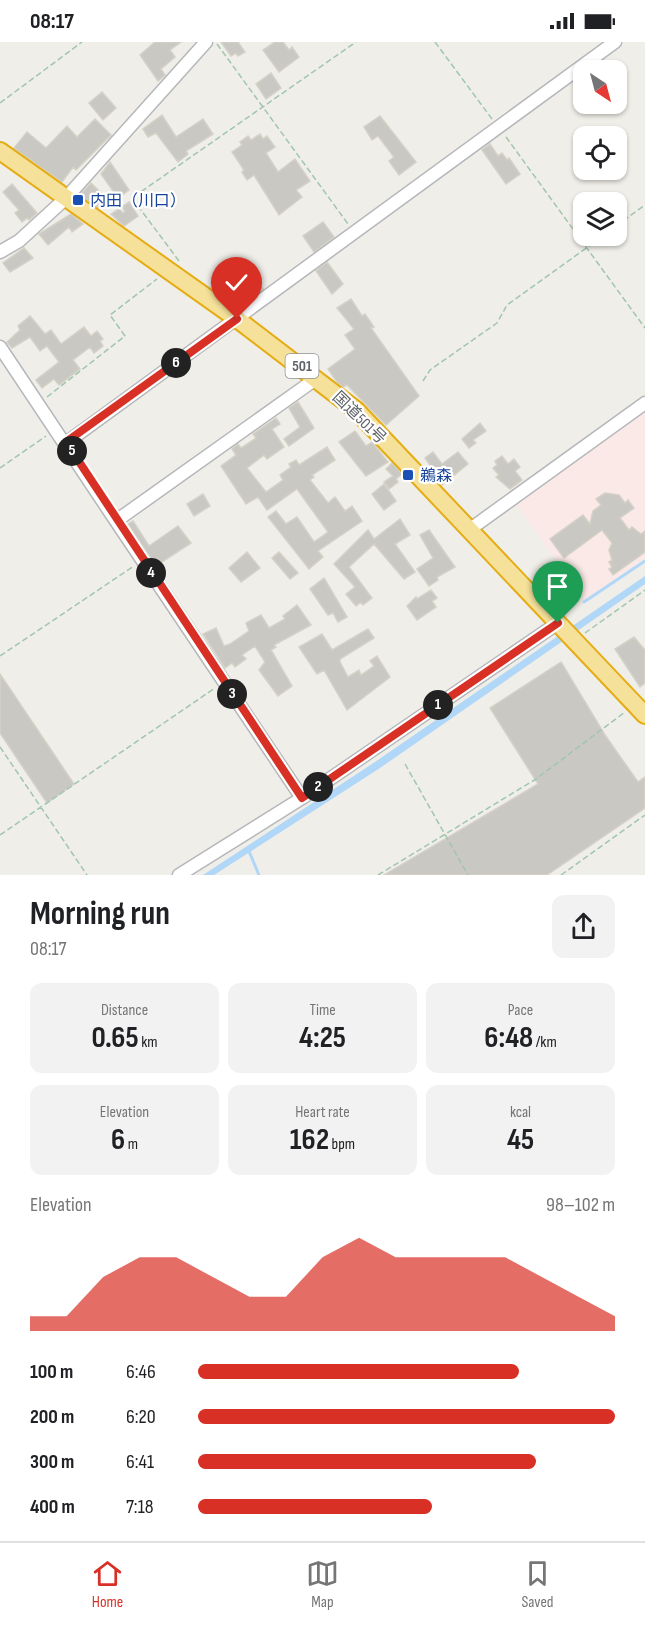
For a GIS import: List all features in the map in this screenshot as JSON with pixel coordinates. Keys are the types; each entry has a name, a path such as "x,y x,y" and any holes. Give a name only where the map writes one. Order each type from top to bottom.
{"highway":[{"name":"国道501号","path":"0,151 237,319 356,410 640,710"}],"street":[{"path":"0,252 19,242 66,198 206,42"},
{"path":"66,442 615,42"},
{"path":"0,347 66,442 302,798"},
{"path":"116,520 316,378"},
{"path":"469,530 645,403"},
{"path":"178,875 567,633"}],"path":[{"path":"0,103 82,42"},
{"path":"216,42 354,232"},
{"path":"39,403 125,336 110,315 180,261 132,198 356,42"},
{"path":"435,42 645,328"},
{"path":"627,218 645,205"},
{"path":"423,381 430,370 496,323 507,305 589,246"},
{"path":"0,468 57,429"},
{"path":"0,656 143,561"},
{"path":"567,633 645,590"},
{"path":"0,834 224,682"},
{"path":"378,875 536,779 640,710"},
{"path":"0,747 87,875"},
{"path":"405,764 468,875"},
{"path":"561,875 645,815"}],"shaded area":[{"path":"645,407 645,558 585,601 514,501"}],"water":[{"path":"645,576 645,584 380,768 214,875 203,875 375,762"}],"building":[{"path":"155,42 181,42 170,50 175,57 161,69 165,75 158,81 140,55"},
{"path":"221,42 238,42 245,52 238,56 236,53 231,56"},
{"path":"275,42 283,42 289,50 292,47 299,57 279,72 263,50"},
{"path":"271,73 281,88 266,99 256,84"},
{"path":"102,92 116,108 103,120 89,103"},
{"path":"162,115 176,137 203,119 213,134 186,151 188,154 178,162 156,133 148,137 143,129"},
{"path":"380,116 416,162 399,175 389,161 394,157 378,136 372,140 364,127"},
{"path":"95,119 111,135 76,170 73,167 62,182 14,148 27,132 46,148 67,126 77,137"},
{"path":"260,134 263,139 267,136 275,147 266,153 278,172 295,159 310,181 296,190 302,197 279,215 254,175 247,180 242,172 244,170 232,152 242,145 240,142 248,136 251,140"},
{"path":"490,144 498,156 502,153 507,160 509,158 520,174 506,184 482,150"},
{"path":"110,162 129,190 118,198 101,174"},
{"path":"91,183 101,193 95,199 100,205 98,208 80,195"},
{"path":"12,184 37,213 29,220 27,218 22,222 15,213 19,210 3,192"},
{"path":"129,202 138,216 124,226 111,214 119,209 123,213 125,211 122,207"},
{"path":"71,214 83,224 72,232 69,227 48,245 39,234"},
{"path":"323,222 334,237 314,252 303,236"},
{"path":"24,248 33,258 10,272 3,263"},
{"path":"327,262 343,284 332,294 316,271"},
{"path":"256,279 263,289 240,306 232,294"},
{"path":"351,299 362,316 365,314 374,327 371,328 419,396 386,425 347,385 343,387 337,382 328,369 355,349 345,335 354,329 337,308"},
{"path":"30,316 45,334 51,330 61,344 84,327 91,336 97,331 103,339 100,341 103,346 94,353 90,347 73,360 80,369 59,385 54,379 42,388 36,380 59,362 47,346 40,351 30,337 12,348 7,342 20,330 18,326"},
{"path":"298,402 314,428 289,446 284,439 300,427 289,408"},
{"path":"276,418 280,424 272,429 284,447 267,459 264,455 247,468 266,492 283,480 280,475 291,467 289,464 296,460 299,465 327,447 335,460 312,475 314,477 310,480 328,503 335,497 345,511 352,506 362,521 318,551 323,557 309,569 268,517 276,511 286,524 297,517 314,542 328,532 297,489 267,510 258,497 246,504 221,466 236,455 232,449 238,444 241,448 256,438 253,434"},
{"path":"480,423 486,431 473,440 476,443 469,448 462,439"},
{"path":"355,431 366,446 372,442 388,462 366,476 339,442"},
{"path":"433,452 442,464 458,452 468,464 442,485 428,471 432,468 425,458"},
{"path":"502,456 508,464 514,459 520,467 515,471 522,480 510,489 496,477 499,475 493,468 497,465 495,461"},
{"path":"392,463 402,474 396,479 398,482 389,489 384,482 393,476 386,469"},
{"path":"384,484 396,501 384,510 372,494"},
{"path":"605,493 619,495 625,503 628,500 634,508 620,518 629,530 632,527 641,534 645,531 645,552 613,575 609,569 612,567 609,562 612,560 609,550 612,543 602,530 564,558 550,539 583,515 590,524 593,511 601,505 596,499"},
{"path":"203,494 210,506 194,516 187,504"},
{"path":"400,519 410,535 395,544 415,572 404,579 374,544 349,567 372,598 363,605 361,602 356,606 346,594 355,587 334,564 368,530 374,539"},
{"path":"133,521 149,546 178,526 191,543 156,566 128,524"},
{"path":"429,530 455,567 437,577 438,580 429,586 417,569 433,558 420,535"},
{"path":"247,552 260,568 241,582 229,568"},
{"path":"279,552 298,573 290,579 272,558"},
{"path":"324,578 347,617 338,622 333,613 328,615 310,589"},
{"path":"431,590 437,598 432,601 436,607 417,620 407,606 416,597 417,599"},
{"path":"297,605 311,625 274,645 276,647 271,650 292,686 278,696 259,670 265,662 255,646 242,655 246,659 235,667 232,663 225,668 203,634 216,628 224,646 249,631 246,623 261,615 269,628 285,619 283,616"},
{"path":"368,629 374,638 340,659 340,662 348,677 359,670 361,675 374,666 370,661 377,656 390,677 347,710 324,670 317,674 299,647 322,634 332,650"},
{"path":"634,637 645,650 645,683 640,687 615,649"},
{"path":"561,662 605,735 638,782 645,777 645,808 547,875 384,875 538,784 490,708"},
{"path":"0,674 74,784 47,803 0,733"}],"waterway":[{"path":"584,602 645,561"},
{"path":"248,849 259,875"}],"place":[{"name":"内田（川口）","path":"78,200"},
{"name":"鵜森","path":"408,475"}],"route":[{"path":"237,319 66,442 302,798 558,623"}]}
